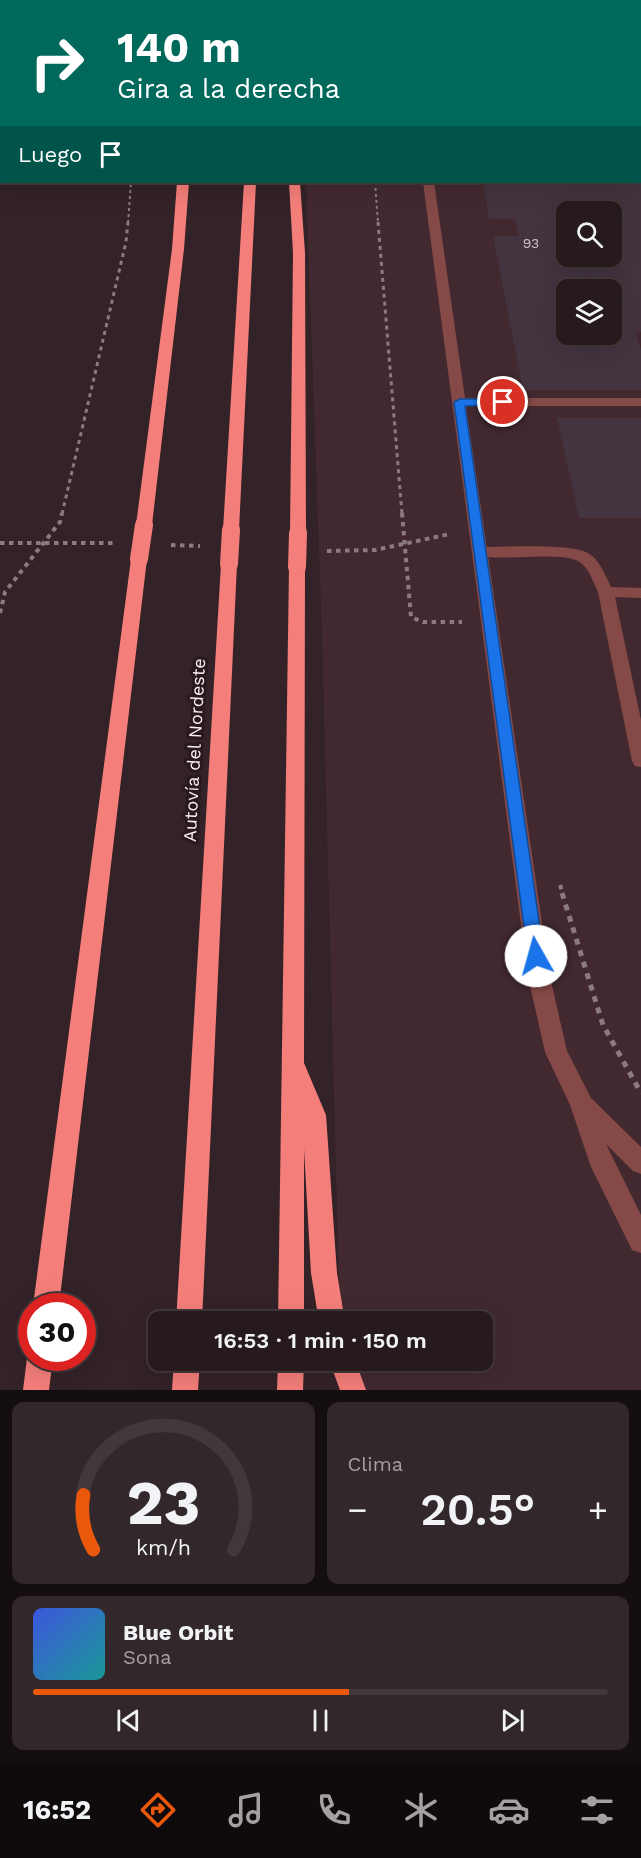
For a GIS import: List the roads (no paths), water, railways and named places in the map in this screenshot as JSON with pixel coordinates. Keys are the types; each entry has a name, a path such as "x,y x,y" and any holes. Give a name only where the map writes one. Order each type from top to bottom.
{"highway":[{"path":"48,1293 178,249 183,183"},
{"name":"Autovía del Nordeste","path":"190,1311 250,183"},
{"path":"291,1311 299,253 294,183"},
{"path":"293,1062 314,1115 324,1273 330,1311"},
{"path":"36,1390 38,1371"},
{"path":"185,1390 186,1371"},
{"path":"290,1390 291,1371"},
{"path":"346,1371 353,1390"}],"street":[{"path":"428,183 492,622 539,977 556,1052 581,1103 599,1159 641,1241"},
{"path":"460,402 641,402"},
{"path":"581,1103 641,1163"}],"lane":[{"path":"481,552 582,556 593,566 606,592 641,761"},
{"path":"606,592 641,593"}]}
